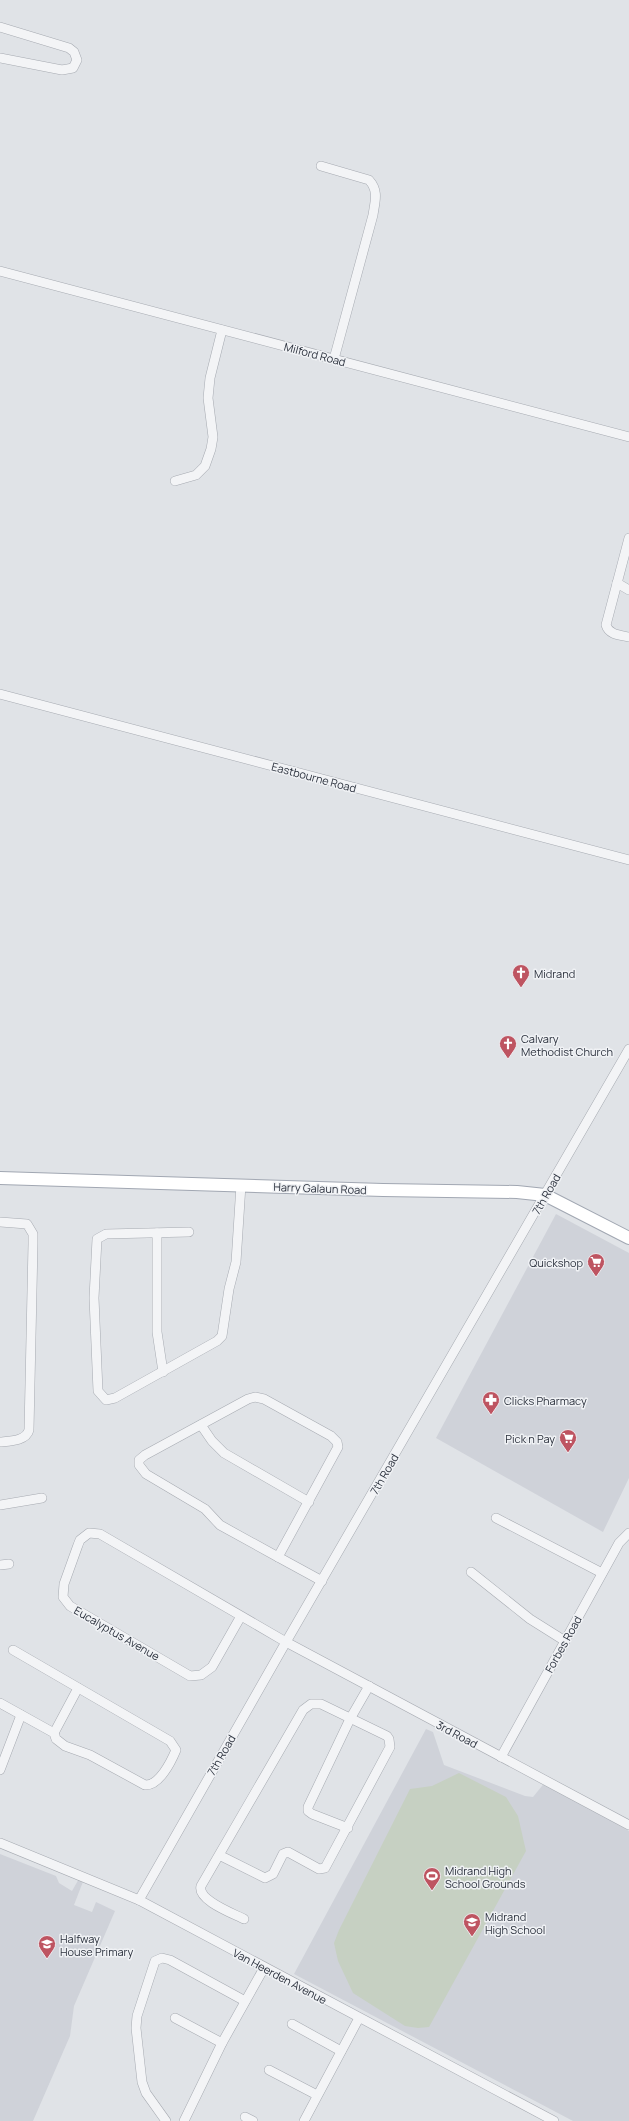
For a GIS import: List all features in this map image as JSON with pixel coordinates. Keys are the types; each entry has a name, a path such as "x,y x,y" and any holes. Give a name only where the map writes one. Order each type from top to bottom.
{"main road":[{"name":"Harry Galaun Road","path":"0,1178 383,1190 517,1192 545,1195 629,1238"}],"street":[{"path":"0,27 69,48 74,52 77,60 73,68 62,70 0,58"},
{"path":"321,166 369,180 376,191 373,215 334,359"},
{"name":"Milford Road","path":"0,271 629,437"},
{"path":"175,481 196,476 205,466 211,449 212,433 208,398 210,378 222,330"},
{"path":"629,538 626,561 616,583 606,625 612,633 629,637"},
{"path":"616,583 629,590"},
{"name":"Eastbourne Road","path":"0,694 629,860"},
{"name":"7th Road","path":"139,1900 286,1642 629,1049"},
{"path":"189,1232 106,1234 97,1239 94,1298 98,1391 102,1397 110,1400 163,1372 222,1336 229,1289 236,1262 241,1185"},
{"path":"0,1222 27,1224 33,1234 29,1430 25,1436 17,1440 0,1442"},
{"path":"157,1233 157,1332 163,1372"},
{"path":"278,1557 337,1452 337,1442 331,1436 260,1398 248,1400 142,1457 138,1462 140,1468 146,1474 204,1509 220,1525 278,1557 322,1581"},
{"path":"201,1425 212,1441 224,1453 309,1502"},
{"path":"0,1505 42,1498"},
{"path":"496,1518 602,1574"},
{"name":"Forbes Road","path":"501,1757 619,1543 629,1533"},
{"name":"Eucalyptus Avenue","path":"241,1616 212,1667 201,1676 190,1676 70,1606 63,1597 64,1584 80,1540 89,1534 100,1534 286,1642"},
{"path":"471,1572 530,1619 564,1641"},
{"name":"3rd Road","path":"286,1642 629,1825"},
{"path":"0,1703 54,1733 56,1739 65,1746 90,1755 145,1785 151,1785 157,1782 174,1753 175,1746 170,1741 13,1650"},
{"path":"348,1828 312,1814 308,1809 350,1719 369,1686"},
{"path":"54,1733 78,1688"},
{"path":"219,1855 264,1878 273,1874 283,1854 288,1852 321,1870 330,1862 390,1747 387,1736 321,1704 311,1704 303,1710 201,1886 201,1892 206,1899 244,1919"},
{"path":"0,1770 21,1715"},
{"name":"Van Heerden Avenue","path":"0,1843 139,1900 264,1968 554,2121"},
{"path":"166,2121 143,2086 136,2028 137,2016 155,1961 162,1958 170,1960 246,2001"},
{"path":"184,2121 222,2043 264,1968"},
{"path":"175,2018 222,2043"},
{"path":"304,2121 359,2018"},
{"path":"292,2024 341,2051"},
{"path":"269,2070 318,2095"}],"shaded area":[{"path":"556,1214 629,1253 629,1478 603,1532 436,1438"},
{"name":"Midrand High School","path":"426,1729 433,1732 444,1765 525,1796 533,1797 546,1781 629,1831 629,2121 573,2121 294,1974"},
{"name":"Halfway House Primary","path":"0,1854 56,1876 59,1883 72,1891 80,1877 84,1879 74,1905 92,1912 96,1902 115,1911 74,2006 70,2036 33,2121 0,2121"}],"green space":[{"name":"Midrand High School Grounds","path":"459,1773 506,1797 518,1816 526,1851 429,2027 418,2028 405,2026 353,1993 338,1961 334,1943 339,1930 410,1789 432,1786"}],"place":[{"name":"Midrand","path":"521,988"},
{"name":"Calvary Methodist Church","path":"508,1059"},
{"name":"Quickshop","path":"596,1277"},
{"name":"Clicks Pharmacy","path":"491,1415"},
{"name":"Pick n Pay","path":"568,1453"},
{"name":"Midrand High School Grounds","path":"432,1891"},
{"name":"Midrand High School","path":"472,1937"},
{"name":"Halfway House Primary","path":"47,1959"}]}
